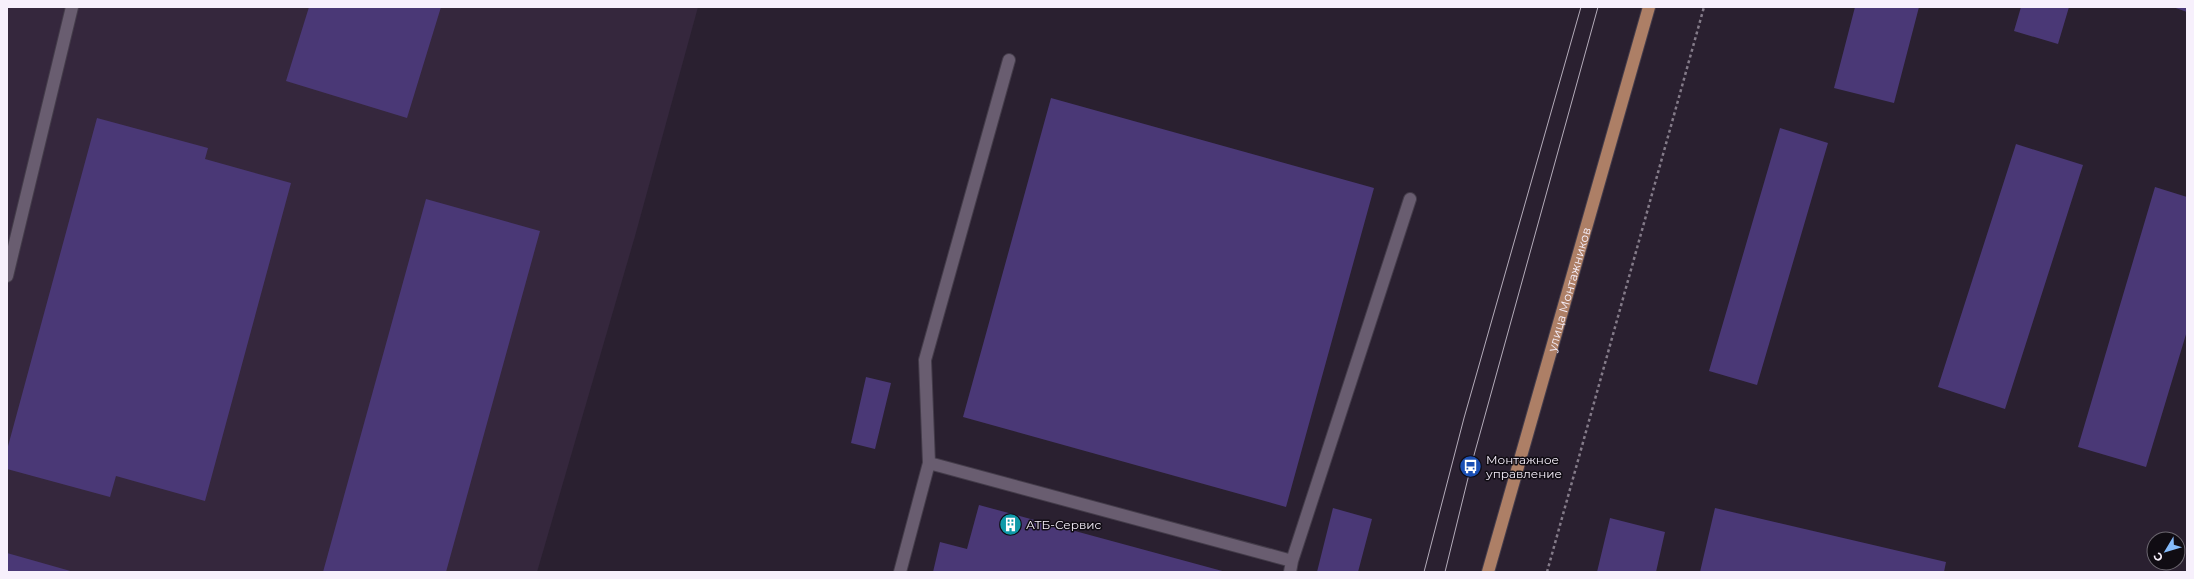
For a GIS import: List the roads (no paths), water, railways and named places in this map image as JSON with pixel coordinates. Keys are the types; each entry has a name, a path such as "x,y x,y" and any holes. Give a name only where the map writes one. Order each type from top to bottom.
{"main road":[{"name":"улица Монтажников","path":"1488,572 1649,7"}],"lane":[{"path":"7,276 72,7"},
{"path":"900,572 929,463 925,360 1009,60"},
{"path":"929,463 1291,566 1410,199"}],"tram line":[{"path":"1424,572 1464,418 1581,7"},
{"path":"1445,572 1471,466 1598,7"}],"place":[{"name":"Монтажное управление","path":"1471,466"},
{"name":"АТБ-Сервис","path":"1011,524"}]}
